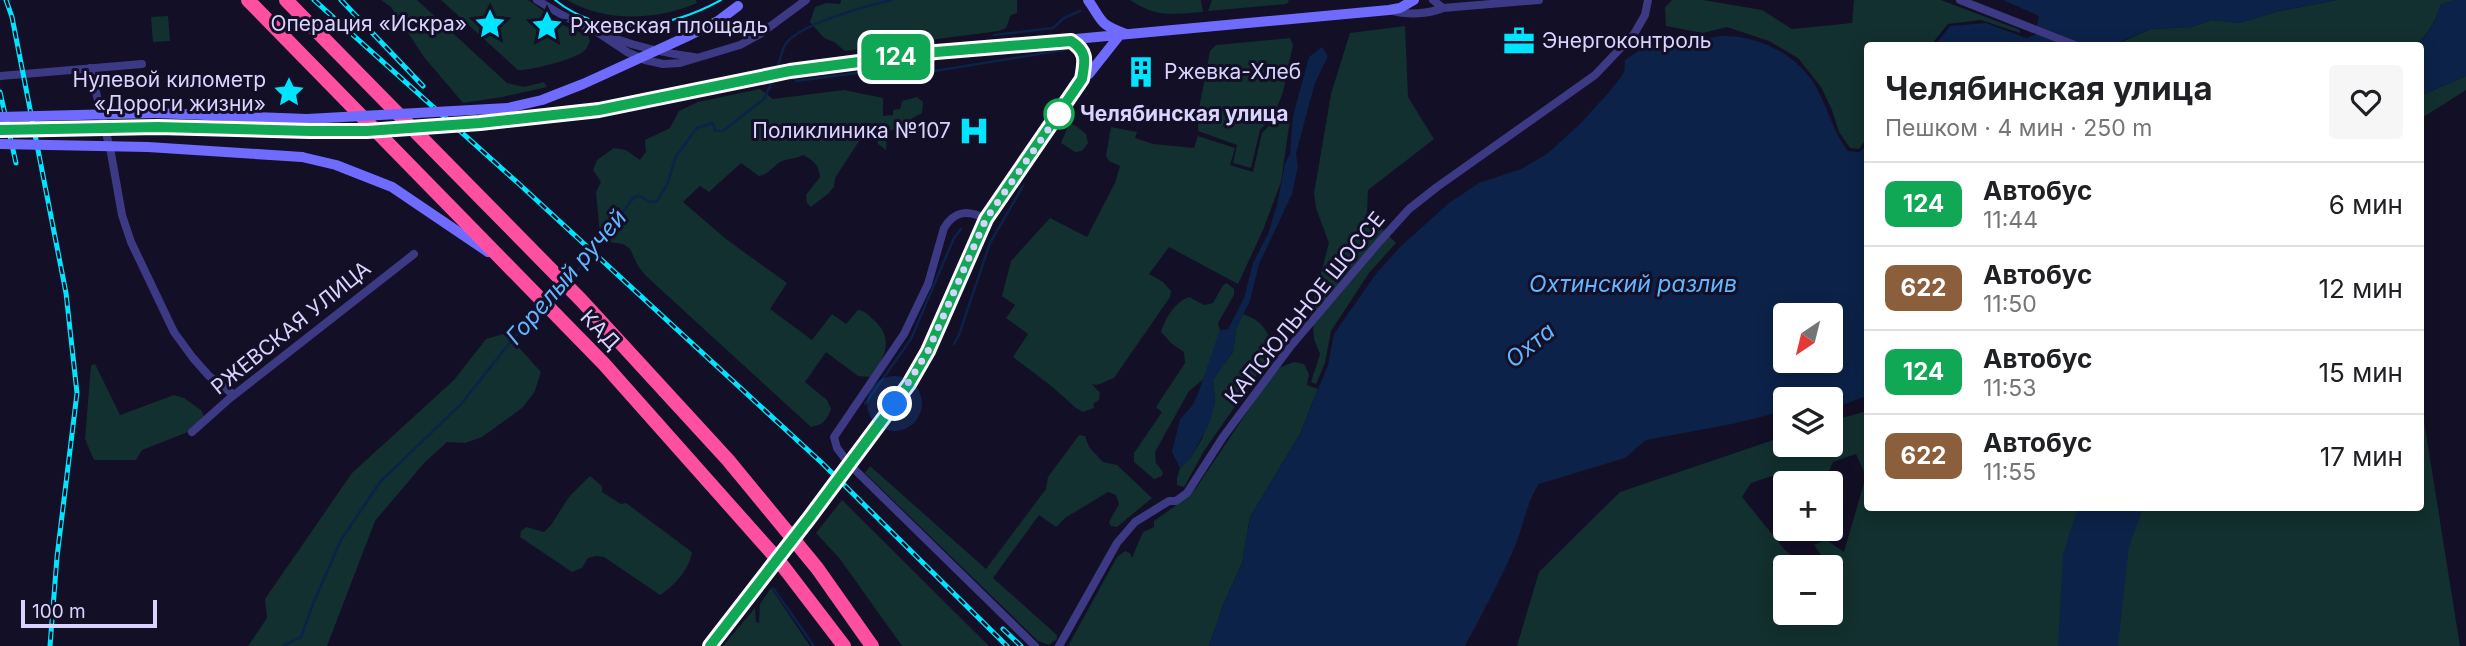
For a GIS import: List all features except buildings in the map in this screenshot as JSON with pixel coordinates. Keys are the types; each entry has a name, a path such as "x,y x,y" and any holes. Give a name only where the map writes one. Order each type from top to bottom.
{"highway":[{"name":"КАД","path":"248,0 592,352 779,561 844,646"},
{"name":"КАД","path":"286,0 582,301 728,460 817,568 872,646"}],"main road":[{"path":"1088,0 1098,19 1124,35"},
{"path":"0,130 158,127 367,131 480,123 599,110 790,71 936,52 1389,10 1414,0"},
{"path":"0,117 155,113 307,119 508,107 542,100 583,84 718,21 742,3"},
{"path":"1082,79 1124,35"},
{"path":"710,646 909,384 928,351 986,219 1082,79 1086,64 1084,53 1071,41"},
{"path":"0,144 148,147 303,157 336,164 392,187 506,263"}],"street":[{"path":"537,0 575,23 597,32 649,50 698,58 740,46 806,0"},
{"path":"1433,0 1443,8"},
{"path":"1389,10 1402,13 1436,11 1443,8 1539,0"},
{"name":"КАПСЮЛЬНОЕ ШОССЕ","path":"1059,646 1117,543 1135,522 1187,493 1223,437 1290,347 1387,233 1409,209 1437,187 1595,75 1634,34 1645,15 1648,0"},
{"path":"1960,0 2067,42"},
{"path":"0,76 142,64"},
{"path":"90,68 111,153 122,215 131,242 174,332 209,376 234,395"},
{"path":"986,219 976,214 961,212 954,214 949,220 944,228 928,284 904,334 834,437 837,448 850,465 1035,646"},
{"name":"РЖЕВСКАЯ УЛИЦА","path":"192,432 234,395 414,254"}],"green space":[{"path":"381,0 417,0 507,83 524,87 544,82 547,87 463,103 424,57 391,7"},
{"path":"441,0 528,0 565,26 588,36 590,41 585,50 572,57 542,67 518,70"},
{"path":"567,0 696,0 697,3 649,16 615,16 598,13"},
{"path":"841,0 1017,0 1017,13 1011,15 1006,28 999,31 845,51 824,38 810,22 815,7 826,3 840,4"},
{"path":"1130,0 1201,0 1203,12 1157,12"},
{"path":"1212,0 1289,0 1287,4 1208,11"},
{"path":"1672,0 1703,0 1762,10 1792,29 1852,23 1854,0 1941,0 2020,30 2020,33 1981,20 1948,24 1933,42 1864,42 1864,142 1859,149 1850,148 1839,132 1821,87 1798,58 1769,41 1727,27 1703,33 1666,26 1665,7"},
{"path":"2337,0 2455,0 2441,5 2434,22 2419,42 2121,42 2151,29 2192,27 2211,20 2239,23 2279,11"},
{"path":"168,16 170,41 153,42 151,17"},
{"path":"1405,26 1408,97 1434,139 1368,190 1367,213 1396,243 1369,273 1331,331 1325,363 1316,384 1311,382 1320,354 1314,339 1312,307 1329,243 1316,208 1314,194 1331,94 1350,33"},
{"path":"1290,38 1293,45 1283,92 1274,115 1260,130 1251,168 1233,163 1237,145 1198,131 1198,114 1210,51 1216,45"},
{"path":"2466,76 2466,90 2424,116 2424,94"},
{"path":"760,89 773,99 844,90 883,98 883,116 893,115 893,110 900,109 902,101 917,97 923,102 922,113 887,131 886,150 878,144 877,137 863,135 835,178 834,187 811,207 807,203 806,195 820,177 815,163 803,155 781,161 759,176 741,163 709,192 700,186 683,202 726,239 787,283 770,309 812,340 832,314 846,324 858,310 870,316 885,336 883,356 871,377 858,376 826,352 805,382 827,400 831,409 824,421 811,427 646,276 630,249 623,244 609,242 600,235 596,192 601,182 593,170 597,160 614,148 626,150 640,160 646,152 645,140 670,128 679,111 698,102"},
{"path":"1275,119 1290,119 1281,182 1238,284 1169,247 1149,274 1163,282 1171,291 1170,297 1114,378 1097,385 1092,384 1100,393 1099,400 1093,404 1094,408 1083,412 1013,357 1028,334 1006,318 1015,305 1002,296 1011,261 1050,218 1087,237 1115,183 1120,166 1109,161 1106,156 1111,127 1137,132 1135,138 1153,144 1194,148 1198,136 1235,148 1230,165 1253,172 1262,133"},
{"path":"1069,124 1086,134 1088,143 1082,151 1075,152 1061,143"},
{"path":"1227,283 1234,289 1234,295 1218,323 1220,330 1205,378 1189,391 1155,452 1156,463 1163,472 1162,476 1154,479 1134,462 1134,453 1162,412 1156,407 1185,363 1184,352 1161,332 1163,326 1179,303 1189,297 1204,305 1213,303 1223,285"},
{"path":"1243,314 1264,328 1274,350 1204,451 1184,487 1177,485 1180,468 1191,457 1202,439 1215,402 1213,379 1233,352 1236,329"},
{"path":"503,334 512,340 541,372 534,393 522,408 482,437 465,443 447,442 424,463 375,521 327,646 248,646 267,618 265,599 352,473 454,380 486,339"},
{"path":"1294,362 1304,364 1309,374 1307,385 1318,389 1301,432 1250,517 1242,563 1209,646 1068,646 1117,557 1125,551 1130,553 1132,558 1143,532 1154,527 1154,521 1196,488 1276,369"},
{"path":"95,364 120,415 174,395 184,398 202,411 204,417 188,432 142,450 136,460 94,460 85,439 91,365"},
{"path":"1864,412 1864,472 1856,454 1833,462 1829,471 1773,471 1773,476 1751,483 1742,497 1773,535 1773,541 1778,541 1791,555 1773,555 1773,625 1843,625 1843,555 1821,555 1814,545 1828,541 1844,552 1864,483 1864,511 2424,511 2424,421 2460,646 1517,646 1539,572 1620,492 1773,440 1773,457 1843,457 1843,418"},
{"path":"1079,435 1085,436 1089,447 1103,462 1117,465 1152,498 1117,527 1111,526 1109,522 1119,504 1116,495 1108,492 1065,518 1056,527 1039,515 993,578 1057,635 1057,639 1049,645 1038,641 865,473 870,466 986,569 1046,489 1048,477"},
{"path":"590,476 602,486 602,492 621,504 626,503 692,552 688,565 680,576 660,595 604,557 588,558 582,568 572,572 520,537 521,531 526,527 544,532 569,497"},
{"path":"842,500 989,646 902,646 840,559 816,533"},
{"path":"771,588 810,646 723,646 755,608 756,622 759,623 760,604"}],"water":[{"path":"2003,0 2337,0 2279,11 2239,23 2211,20 2192,27 2151,29 2119,42 1937,42 1950,26 1986,23 2026,38 2035,35 2039,16"},
{"path":"2455,0 2466,0 2466,76 2424,94 2424,42 2419,42 2428,33 2441,5"},
{"name":"Охтинский разлив","path":"1663,34 1696,39 1735,36 1760,42 1783,53 1803,69 1821,97 1837,134 1848,151 1859,152 1864,148 1864,397 1843,405 1843,387 1773,387 1773,414 1646,440 1625,458 1539,484 1531,498 1510,557 1465,646 1209,646 1242,563 1250,517 1301,432 1328,365 1334,334 1375,275 1400,247 1449,203 1479,183 1521,169 1547,154 1581,123 1624,73 1625,60"},
{"path":"1322,47 1328,56 1315,83 1296,154 1298,166 1292,194 1259,264 1250,301 1236,329 1233,352 1213,380 1215,402 1210,422 1191,457 1180,468 1172,452 1180,419 1192,406 1199,391 1220,330 1228,329 1244,298 1253,263 1268,234 1277,205 1285,163 1290,154 1293,116 1309,57"},
{"path":"2077,511 2142,511 2129,547 2118,646 2058,646 2063,554"}],"waterway":[{"name":"Горелый ручей","path":"776,72 785,45 803,30 834,17 892,0"},
{"path":"994,35 1053,28 1064,18 1080,11"},
{"path":"796,81 857,73 879,80 1064,50"},
{"name":"Горелый ручей","path":"569,279 634,197 640,196 650,202 657,201 667,185 676,156 697,128 713,123 715,131 723,131 764,99 774,78"},
{"path":"954,344 990,243 1023,186"},
{"path":"865,404 911,339 954,238 961,229"},
{"name":"Горелый ручей","path":"550,300 562,287"},
{"name":"Горелый ручей","path":"283,646 301,637 341,540 380,482 461,404 512,340 543,307"},
{"path":"773,588 814,646"}],"tram line":[{"path":"555,0 574,13 595,21 638,26 681,17 721,0"}],"railway":[{"path":"6,0 12,17 66,293 77,393 57,557 50,646"},
{"path":"314,0 518,183 822,463 1007,646"},
{"path":"341,0 423,86"},
{"path":"0,92 16,163"},
{"path":"1003,629 1021,646"}],"bus line":[{"name":"124","path":"0,130 158,127 367,131 424,128 599,110 790,71 936,52 1071,41 1079,46 1086,61 1082,79 986,219 928,351 909,384 710,646"}],"place":[{"name":"Операция «Искра»","path":"490,24"},
{"name":"Ржевская площадь","path":"547,26"},
{"name":"Энергоконтроль","path":"1519,41"},
{"name":"Ржевка-Хлеб","path":"1141,72"},
{"name":"Нулевой километр «Дороги жизни»","path":"289,92"},
{"name":"Челябинская улица","path":"1059,114"},
{"name":"Поликлиника №107","path":"974,131"}],"route":[{"path":"895,404 928,351 986,219 1059,114"}],"water label":[{"name":"Охта","path":"1530,345"}]}
